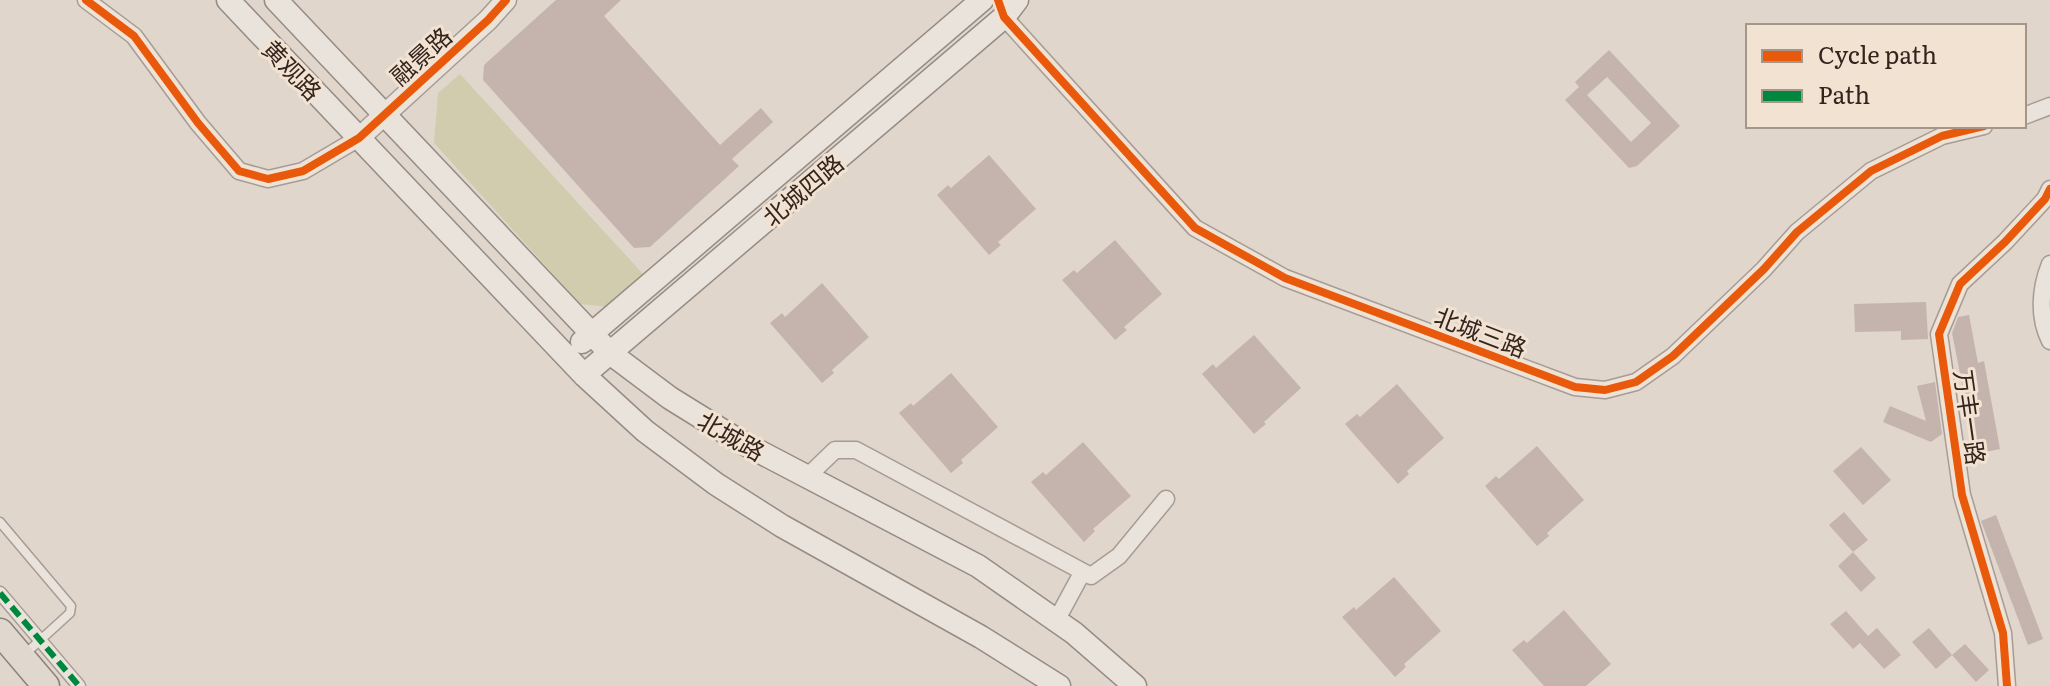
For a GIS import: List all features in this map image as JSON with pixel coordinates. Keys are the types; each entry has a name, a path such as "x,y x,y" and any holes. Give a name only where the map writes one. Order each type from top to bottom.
{"main road":[{"name":"黄观路","path":"228,0 359,138"},
{"name":"黄观路","path":"276,0 385,114"},
{"name":"北城四路","path":"567,355 976,2"},
{"name":"北城四路","path":"584,375 1006,6"},
{"name":"北城路","path":"385,114 610,353 670,398 741,442 978,566 1056,621 1135,686"},
{"name":"北城路","path":"359,138 584,375 645,431 716,484 782,526 981,637 1059,686"},
{"path":"0,632 30,649 46,686"}],"street":[{"path":"86,0 134,36 198,123 239,171 268,179 303,171 359,138"},
{"name":"融景路","path":"359,138 506,0"},
{"name":"北城三路","path":"976,2 1006,6 1195,228 1285,278 1575,387 1605,390 1636,382 1673,356 1764,269 1797,232 1871,171 1942,136 1976,128"},
{"path":"2026,115 2050,106"},
{"name":"万丰一路","path":"2007,686 2003,633 1962,495 1939,334 1960,284 2025,221 2050,189"},
{"path":"2050,264 2041,304 2044,330 2050,341"},
{"path":"807,477 835,450 856,450 1091,576 1119,556 1166,499"},
{"path":"1056,621 1082,573"},
{"path":"0,593 30,649 79,686"}],"lane":[{"path":"0,522 71,606 70,613 30,649"}],"shaded area":[{"path":"460,74 644,275 608,307 580,304 434,143 438,93"}],"building":[{"path":"556,0 621,0 604,16 720,145 761,108 773,122 732,159 739,166 650,247 634,248 483,80 484,65"},
{"path":"1609,50 1680,126 1637,166 1629,168 1565,100 1579,87 1575,82","holes":["1607,77 1651,123 1631,142 1587,95"]},
{"path":"989,155 1036,209 998,242 1001,245 989,255 937,195 948,185 951,188"},
{"path":"1115,240 1162,294 1124,327 1127,330 1115,340 1062,280 1074,270 1077,273"},
{"path":"822,283 869,337 822,383 770,323 782,313 785,317"},
{"path":"1926,302 1928,339 1901,340 1901,331 1855,332 1854,304"},
{"path":"1969,315 1978,363 1984,361 2000,449 1976,454 1952,333 1958,317"},
{"path":"1254,335 1301,388 1254,434 1202,374 1213,364 1216,368"},
{"path":"951,373 998,427 951,473 899,413 911,403 913,406"},
{"path":"1935,382 1942,434 1931,442 1883,422 1890,406 1926,421 1917,386"},
{"path":"1397,384 1444,438 1407,471 1409,474 1398,484 1345,424 1357,414 1360,417"},
{"path":"1083,442 1131,496 1093,529 1095,531 1084,542 1031,482 1043,472 1046,475"},
{"path":"1537,446 1584,500 1537,546 1485,486 1496,476 1499,479"},
{"path":"1861,447 1891,480 1863,505 1833,471"},
{"path":"1844,512 1868,540 1853,552 1829,525"},
{"path":"1996,515 2043,639 2028,645 1981,521"},
{"path":"1853,552 1876,578 1861,592 1838,566"},
{"path":"1394,577 1441,631 1404,664 1406,667 1395,677 1342,617 1354,607 1356,610"},
{"path":"1564,610 1611,664 1586,686 1544,686 1512,650 1524,640 1527,643"},
{"path":"1846,611 1868,636 1853,649 1830,624"},
{"path":"1877,628 1901,655 1884,669 1860,643"},
{"path":"1929,628 1952,655 1936,669 1912,642"},
{"path":"1965,644 1989,670 1976,682 1952,655"}],"marked path":[{"path":"0,593 79,686"}],"cycle path":[{"path":"86,0 134,36 198,123 239,171 268,179 303,171 359,138 506,0"},
{"path":"998,0 1004,17 1195,228 1285,278 1575,387 1605,390 1636,382 1673,356 1764,269 1797,232 1871,171 1942,136 1976,128"},
{"path":"2007,686 2003,633 1962,495 1939,334 1960,284 2005,242 2045,199 2050,189"}]}
